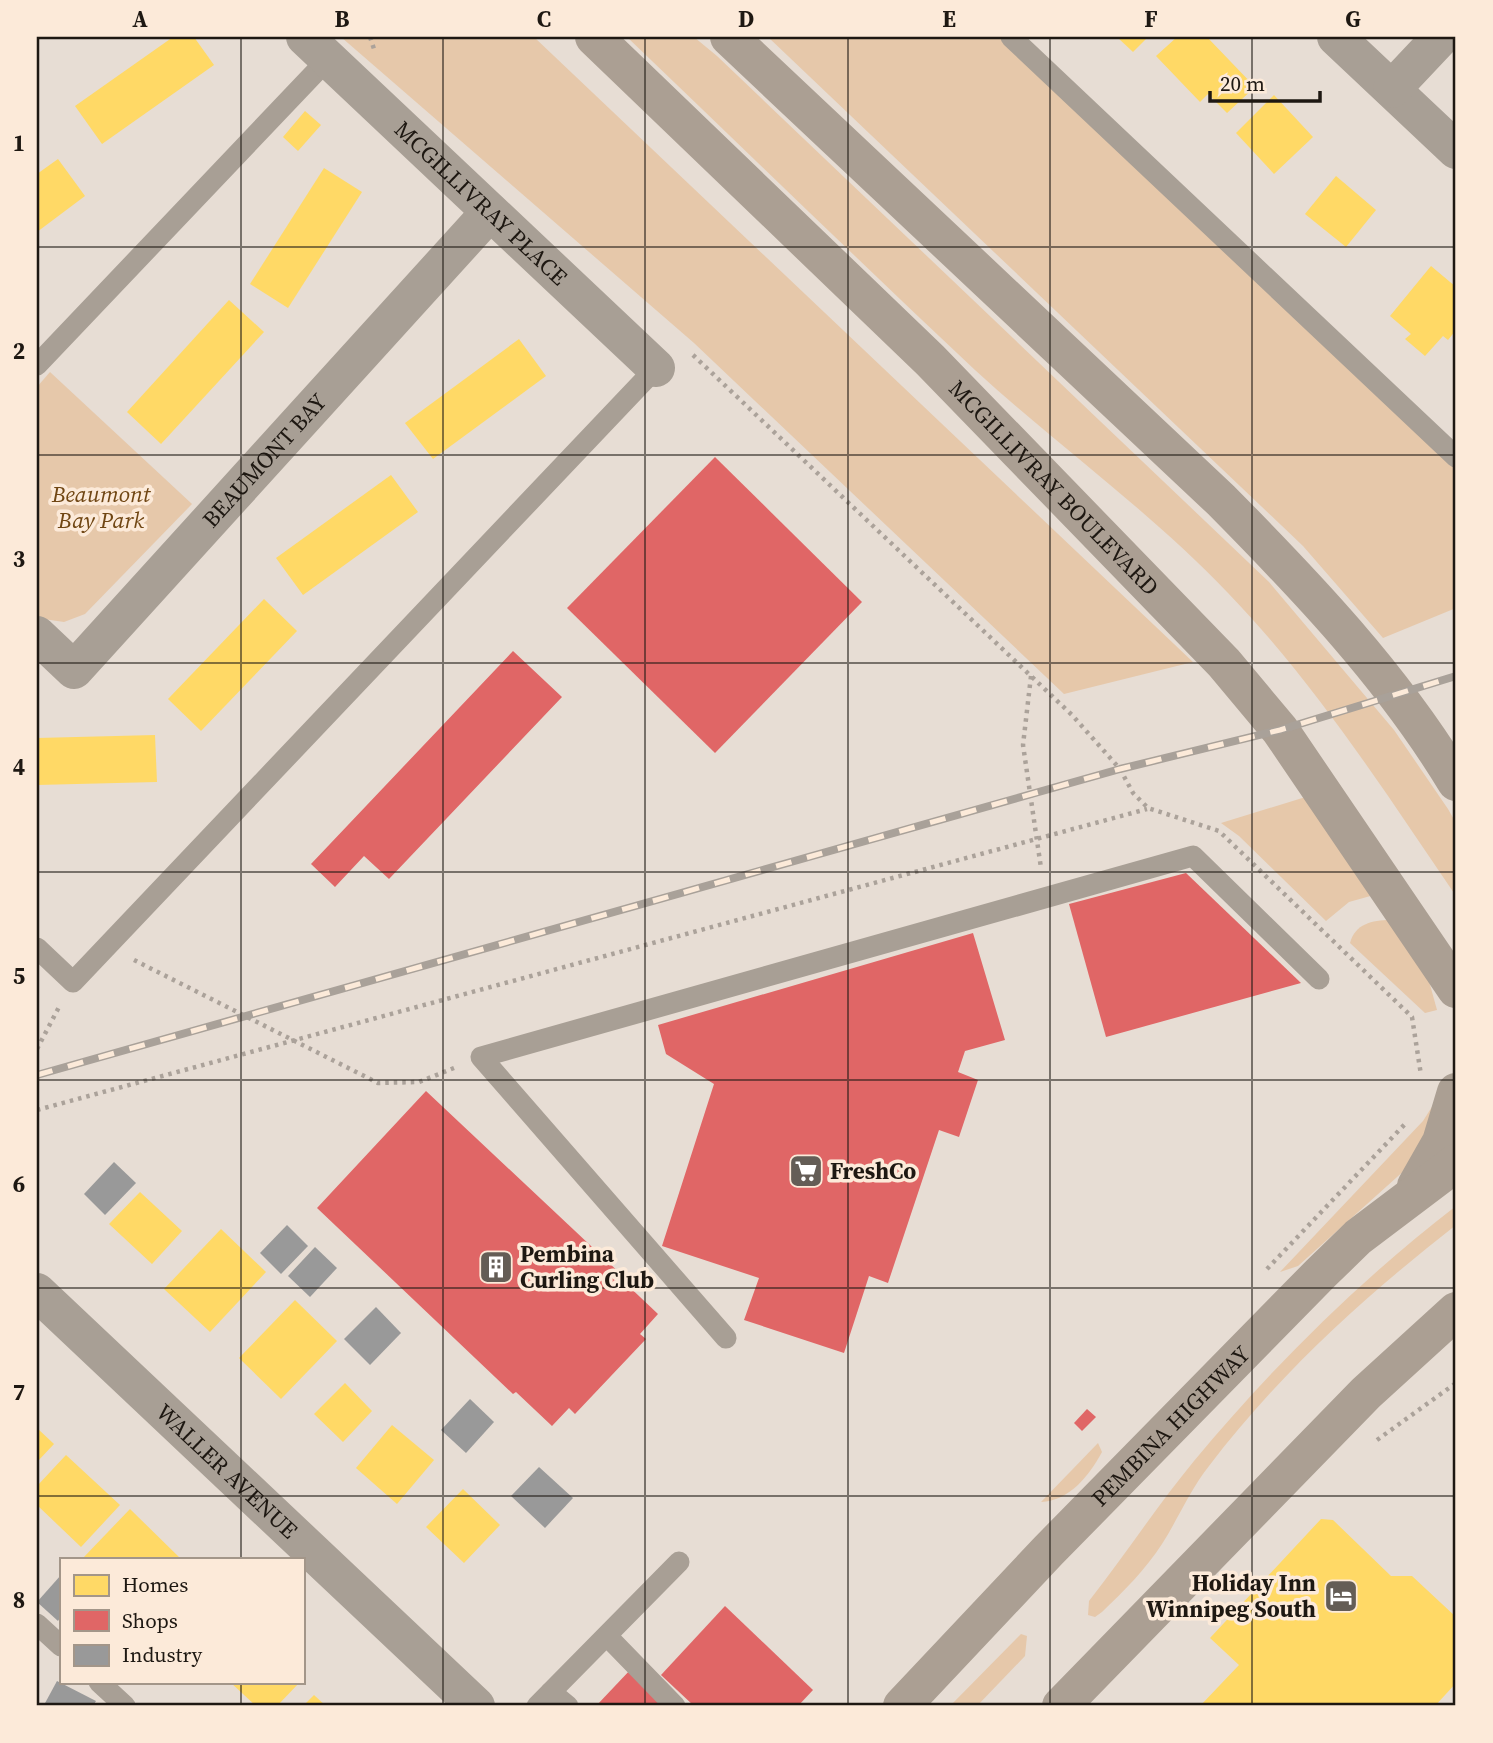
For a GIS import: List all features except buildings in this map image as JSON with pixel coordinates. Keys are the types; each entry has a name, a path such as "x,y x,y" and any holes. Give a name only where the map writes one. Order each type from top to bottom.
{"main road":[{"name":"MCGILLIVRAY BOULEVARD","path":"594,37 940,370 1224,663 1280,730 1454,989"},
{"path":"729,37 1221,500 1353,639 1456,782"},
{"path":"1400,1203 1423,1176 1435,1153 1440,1088"},
{"name":"PEMBINA HIGHWAY","path":"902,1706 1048,1550 1321,1273 1400,1203 1456,1163"},
{"path":"1061,1706 1366,1393 1456,1311"}],"street":[{"path":"1336,37 1456,149"},
{"path":"1392,89 1441,37"},
{"name":"MCGILLIVRAY PLACE","path":"317,48 490,212 672,360"},
{"name":"BEAUMONT BAY","path":"37,635 74,670 490,212"},
{"name":"WALLER AVENUE","path":"37,1292 476,1706"}],"lane":[{"path":"1011,37 1456,457"},
{"path":"37,365 317,48"},
{"path":"37,948 73,982 672,360"},
{"path":"726,1338 481,1057 1192,856 1319,979"},
{"path":"568,1706 544,1699 679,1562"},
{"path":"37,1624 60,1645"},
{"path":"607,1636 674,1706"},
{"path":"101,1684 125,1706"}],"path":[{"path":"370,37 378,58"},
{"path":"672,360 1031,675 1072,715 1119,769 1133,793 1148,808 1219,831 1412,1017 1440,1088"},
{"path":"1031,675 1023,744 1035,839 1047,899"},
{"path":"37,1111 1148,808"},
{"path":"106,946 378,1083 419,1082 481,1057"},
{"path":"37,1049 73,982"},
{"path":"37,1034 47,1030"},
{"path":"1260,1277 1409,1119"},
{"path":"1383,1435 1456,1383"}],"green space":[{"path":"341,37 534,37 1193,662 1064,694 694,343"},
{"path":"627,37 694,37 717,56 1269,582 1394,730 1448,809 1456,823 1456,896 1320,701 1228,593 1136,506 975,370"},
{"path":"768,37 1001,37 1456,458 1456,608 1383,638 1303,546"},
{"name":"Beaumont Bay Park","path":"50,372 192,504 85,614 64,622 37,618 37,387"},
{"path":"1312,795 1374,895 1349,902 1326,921 1239,836 1221,823"},
{"path":"1390,920 1424,963 1437,1010 1425,1013 1350,943 1356,931 1365,924"},
{"path":"1435,1102 1426,1151 1298,1266 1280,1272 1423,1121"},
{"path":"1456,1206 1456,1225 1356,1308 1264,1400 1202,1475 1149,1562 1102,1612 1095,1617 1088,1615 1089,1601 1167,1495 1254,1392 1351,1294"},
{"path":"1098,1443 1102,1452 1077,1486 1061,1497 1041,1502"},
{"path":"1021,1634 1027,1636 1025,1656 977,1706 950,1706"}],"railway":[{"path":"37,1075 1120,769 1280,730 1456,676"}],"place":[{"name":"FreshCo","path":"806,1171"},
{"name":"Pembina Curling Club","path":"496,1267"},
{"name":"Holiday Inn Winnipeg South","path":"1341,1596"}]}
